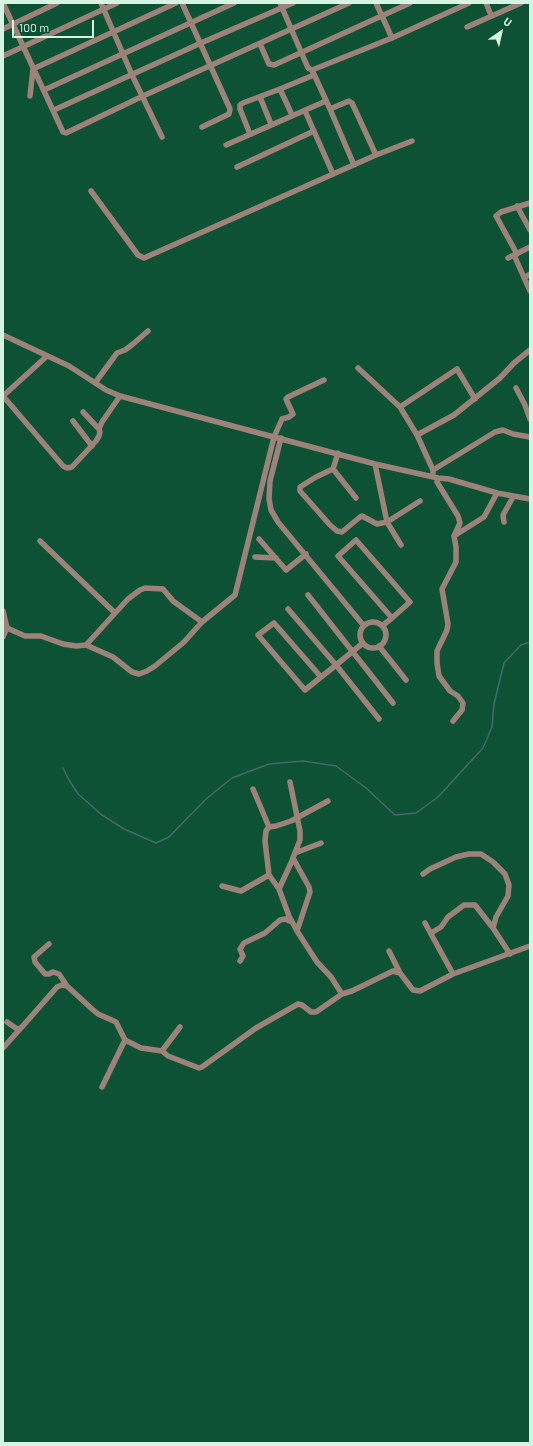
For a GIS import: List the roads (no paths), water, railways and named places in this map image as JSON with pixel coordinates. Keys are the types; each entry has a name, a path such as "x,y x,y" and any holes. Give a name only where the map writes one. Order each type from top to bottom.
{"street":[{"path":"3,3 63,132 66,133 143,96 349,3"},
{"path":"3,29 57,3"},
{"path":"101,3 124,53 132,75 162,137"},
{"path":"3,56 117,3"},
{"path":"33,69 176,3"},
{"path":"182,3 201,43 230,112 230,114 202,127"},
{"path":"44,90 234,3"},
{"path":"54,110 281,6 293,3"},
{"path":"376,3 392,38"},
{"path":"260,44 269,64 272,66 410,3"},
{"path":"250,134 240,107 242,103 280,89 469,3"},
{"path":"486,3 491,15"},
{"path":"467,27 491,15 521,3"},
{"path":"281,6 308,68 313,73 330,109 354,165"},
{"path":"30,96 33,69"},
{"path":"280,89 292,115"},
{"path":"260,97 271,124"},
{"path":"226,145 326,101"},
{"path":"330,109 349,101 352,103 376,155"},
{"path":"305,111 333,174"},
{"path":"237,167 314,130"},
{"path":"91,192 138,255 144,258 412,140"},
{"path":"530,203 501,212 496,216 530,291"},
{"path":"517,206 530,230"},
{"path":"513,256 530,247"},
{"path":"524,278 530,274"},
{"path":"95,383 117,353 134,344 148,331"},
{"path":"3,335 69,366 106,390 120,396 375,464 435,475 497,493 530,499"},
{"path":"417,435 454,415 500,378 514,363 530,350"},
{"path":"47,356 3,396 63,466 68,468 72,467 92,446 99,436 99,429 105,417 120,396"},
{"path":"358,368 400,407 417,435 437,482 460,519 460,523 454,536 456,562 444,583 442,593 448,624 447,630 437,651 439,676 450,691 458,696 463,703 462,710 454,721"},
{"path":"400,407 457,369 475,399"},
{"path":"7,628 25,636 41,636 63,644 76,646 86,645 113,657 128,667 132,672 139,674 161,662 184,642 202,622 235,595 274,436 282,419 293,414 286,402 286,399 324,380"},
{"path":"516,388 525,405 530,419"},
{"path":"83,412 99,429"},
{"path":"72,421 92,446"},
{"path":"435,475 495,432 503,430 513,434 530,437"},
{"path":"281,438 270,481 269,499 271,510 278,522 364,626"},
{"path":"334,469 338,453"},
{"path":"375,464 387,522 401,545"},
{"path":"334,469 356,498"},
{"path":"334,469 316,476 300,487 300,491 330,526 340,532 360,517 366,517 377,524 387,522 420,501"},
{"path":"454,536 484,517 497,493"},
{"path":"504,522 503,515 513,496"},
{"path":"259,538 286,570 306,554"},
{"path":"382,626 392,618 410,602 356,540 338,556 392,618"},
{"path":"40,541 115,613"},
{"path":"255,557 276,558"},
{"path":"86,645 128,599 145,588 163,589 173,601 202,622"},
{"path":"308,595 393,703"},
{"path":"288,609 336,665 379,719"},
{"path":"3,611 7,628 3,637"},
{"path":"321,677 274,622 258,635 305,690 363,643"},
{"path":"375,622 382,626 385,630 386,637 383,643 379,646 371,648 363,643 360,634 364,626 368,623 375,622"},
{"path":"379,646 406,680"},
{"path":"279,889 300,840 298,818 290,782"},
{"path":"253,789 269,827"},
{"path":"269,827 298,818 328,801"},
{"path":"269,827 266,831 265,841 269,875 279,889 297,931 342,994"},
{"path":"294,855 321,843"},
{"path":"423,874 430,869 456,857 469,854 481,854 494,862 505,874 509,885 508,896 496,917 493,928"},
{"path":"294,855 310,892 297,931"},
{"path":"222,886 241,890 269,875"},
{"path":"431,933 442,927 448,917 464,905 475,905 493,928 510,954"},
{"path":"240,961 243,956 240,949 244,943 265,933 280,920 285,919 293,922"},
{"path":"425,923 453,974"},
{"path":"49,944 34,957 35,962 45,974 53,972 59,974 67,986 92,1009 98,1014 116,1022 125,1040 140,1048 162,1051 168,1056 196,1068 202,1067 240,1039 298,1004 302,1004 312,1012 316,1012 342,994 352,991 393,971 400,974"},
{"path":"389,951 400,974 410,986 416,991 420,991 453,974 530,946"},
{"path":"3,1048 57,987 62,985 67,986"},
{"path":"8,1022 17,1029 20,1029"},
{"path":"162,1051 180,1027"},
{"path":"102,1087 125,1040"}],"waterway":[{"path":"63,768 78,794 102,815 124,829 156,843 169,837 206,799 232,778 269,764 303,761 336,766 366,788 395,815 416,813 438,797 483,748 492,727 494,704 504,663 521,645 530,642"}]}
